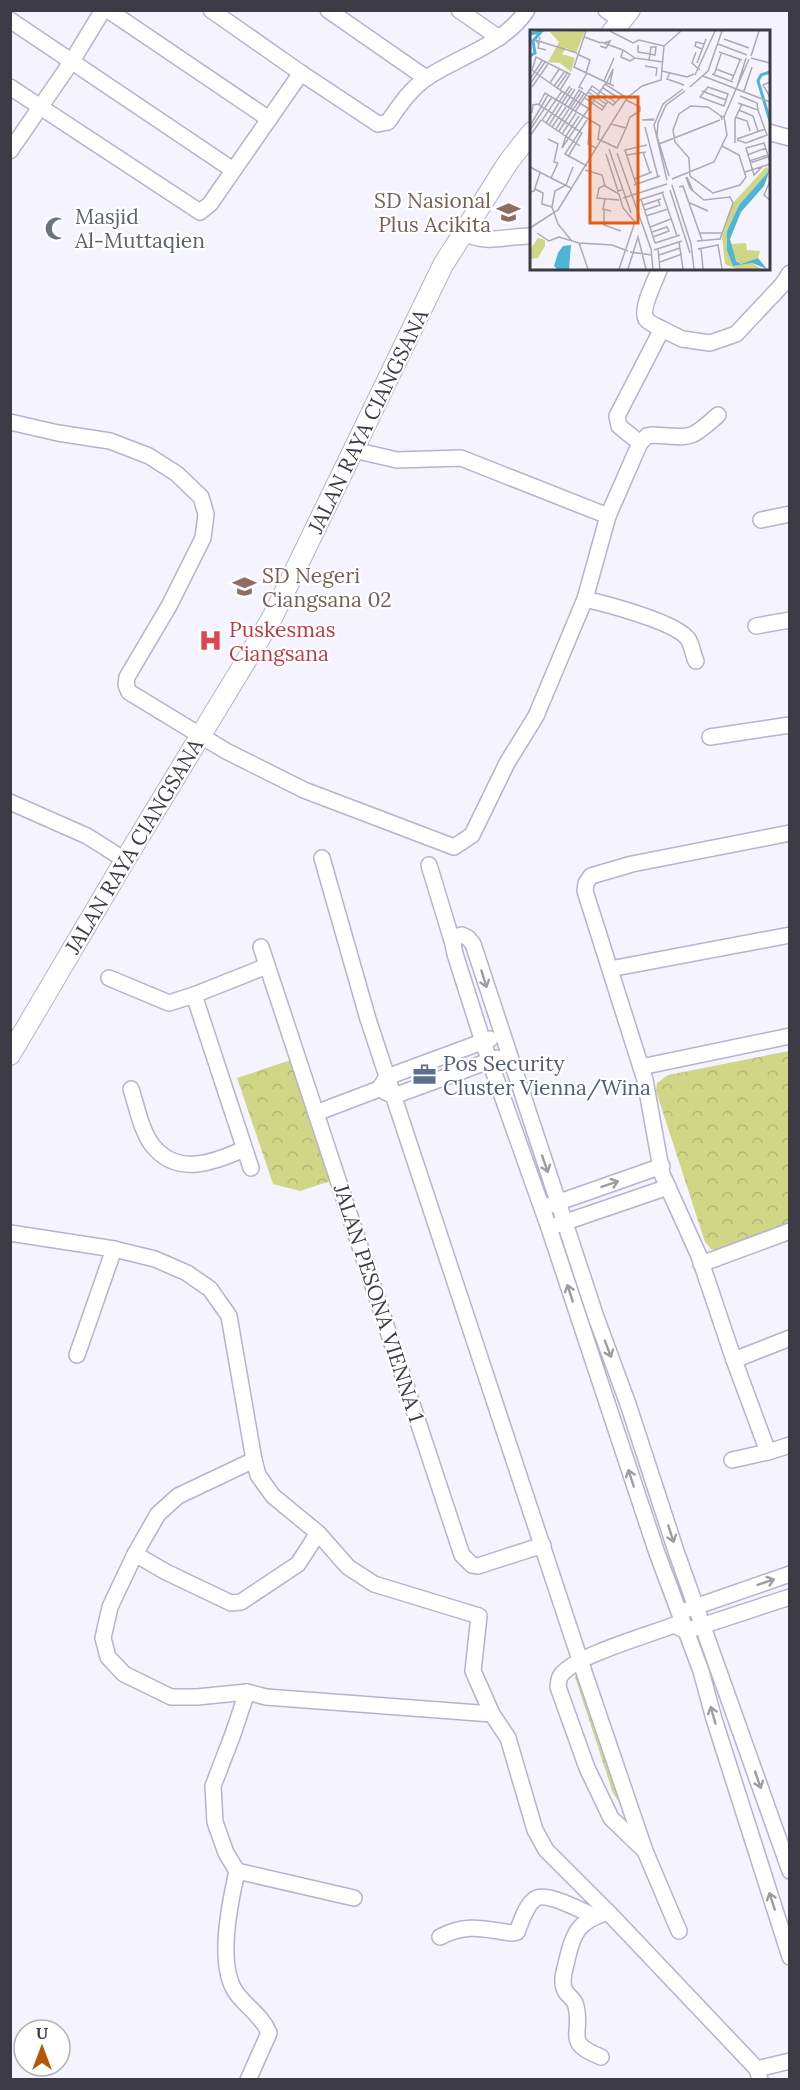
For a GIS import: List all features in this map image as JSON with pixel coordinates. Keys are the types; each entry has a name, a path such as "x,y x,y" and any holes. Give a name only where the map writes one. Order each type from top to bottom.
{"main road":[{"name":"JALAN RAYA CIANGSANA","path":"10,1055 272,618 443,265 509,161 530,133"}],"street":[{"path":"11,150 72,61 103,10"},
{"path":"108,10 269,119"},
{"path":"212,10 378,124 387,122 407,95 426,78 498,38 513,27 527,10"},
{"path":"328,10 426,78"},
{"path":"459,10 498,38"},
{"path":"10,20 233,170"},
{"path":"10,87 200,212 210,204 301,73"},
{"path":"770,132 789,138"},
{"path":"464,232 471,237 491,239 530,236"},
{"path":"659,270 645,306 644,315 648,321 682,339 710,343 736,334 782,285 789,273"},
{"path":"640,443 619,426 616,416 662,329"},
{"path":"10,422 58,434 110,441 149,456 177,474 201,497 206,514 203,538 169,606 127,677 126,685 129,692 200,736 304,790 454,847 472,835 507,763 536,716 585,599 608,516 640,443 647,436 653,435 689,437 698,433 718,415"},
{"path":"354,450 397,459 461,458 608,516"},
{"path":"761,520 789,514"},
{"path":"585,599 630,611 679,631 688,639 696,661"},
{"path":"756,626 789,620"},
{"path":"710,737 789,725"},
{"path":"10,802 87,836 125,860"},
{"path":"768,1452 701,1264 668,1187 641,1067 585,891 586,883 591,876 632,864 789,833"},
{"path":"322,858 383,1083 394,1096 645,1851 679,1931"},
{"path":"429,865 483,1042 549,1228 680,1623 701,1671 789,1957"},
{"path":"453,944 455,937 462,935 473,944 501,1035 566,1222 596,1317 789,1870"},
{"path":"610,969 789,935"},
{"name":"JALAN PESONA VIENNA 1","path":"261,947 462,1555 472,1565 478,1566 543,1545"},
{"path":"109,978 169,1003 267,966"},
{"path":"194,995 251,1168"},
{"path":"316,1113 501,1035"},
{"path":"641,1067 789,1036"},
{"path":"394,1096 508,1054"},
{"path":"131,1089 152,1145 169,1159 189,1165 214,1162 244,1149"},
{"path":"541,1208 662,1166"},
{"path":"549,1228 668,1187"},
{"path":"701,1264 789,1231"},
{"path":"10,1233 114,1249 155,1259 187,1273 210,1289 229,1316 258,1476 273,1496 318,1533 348,1567 375,1584 479,1616 473,1671 492,1714 508,1738 535,1830 546,1850 601,1914 759,2074 789,2061"},
{"path":"77,1355 114,1249"},
{"path":"734,1360 789,1338"},
{"path":"732,1460 768,1452 789,1444"},
{"path":"254,1461 178,1496 158,1514 135,1554 110,1607 103,1638 108,1657 124,1674 171,1697 246,1692 266,1696 492,1714"},
{"path":"135,1554 231,1604 241,1602 298,1564 318,1533"},
{"path":"680,1623 696,1606 789,1574"},
{"path":"645,1851 611,1818 587,1768 558,1687 562,1673 580,1660 680,1623 703,1625 789,1597"},
{"path":"246,1692 213,1786 215,1822 226,1853 237,1871 228,1912 226,1945 229,1975 236,1993 266,2025 268,2033 248,2079"},
{"path":"237,1871 354,1898"},
{"path":"440,1937 457,1929 470,1927 517,1932 533,1900 540,1896 601,1914"},
{"path":"601,1914 580,1926 573,1935 562,1982 564,1991 575,2000 576,2037 580,2046 601,2057"}],"green space":[{"path":"789,1051 789,1229 720,1252 711,1249 705,1242 656,1091 657,1083 668,1075"},
{"path":"300,1057 340,1178 300,1191 273,1184 237,1078"},
{"path":"578,1667 630,1818 613,1793 575,1677"}],"place":[{"name":"SD Nasional Plus Acikita","path":"509,212"},
{"name":"Masjid Al-Muttaqien","path":"57,228"},
{"name":"SD Negeri Ciangsana 02","path":"244,587"},
{"name":"Puskesmas Ciangsana","path":"211,641"},
{"name":"Pos Security Cluster Vienna/Wina","path":"425,1075"}]}
